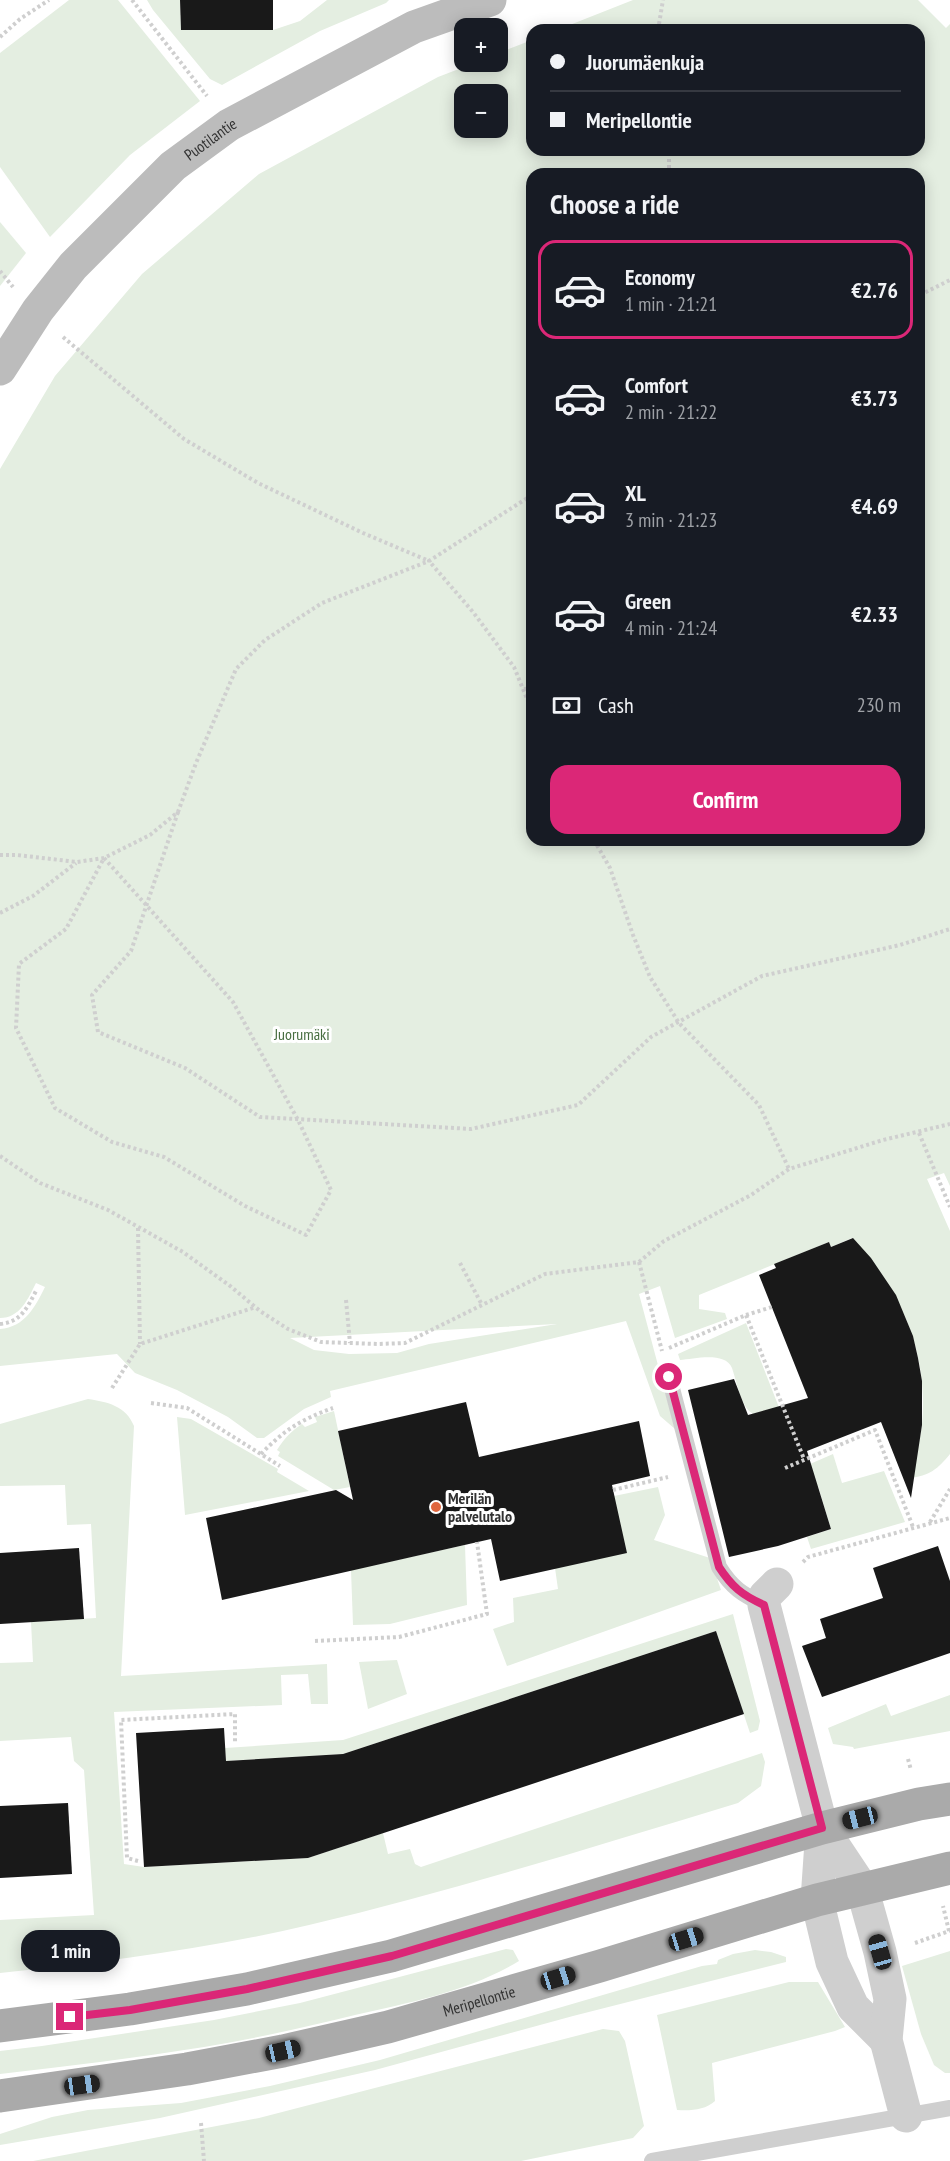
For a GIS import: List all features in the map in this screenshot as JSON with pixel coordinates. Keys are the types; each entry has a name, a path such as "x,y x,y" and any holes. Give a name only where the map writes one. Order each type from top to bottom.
{"main road":[{"path":"0,2026 130,2010 247,1989 392,1956 822,1828 918,1804 950,1799"},
{"name":"Meripellontie","path":"0,2096 186,2069 283,2051 388,2027 600,1966 816,1900 950,1868"}],"street":[{"name":"Puotilantie","path":"0,369 38,310 73,266 173,166 229,125 394,37 414,27 490,0"},
{"path":"771,1594 822,1828 816,1900 832,1962 853,2007 886,2040"},
{"path":"822,1828 862,1888 890,1999 886,2040 906,2116"}],"lane":[{"path":"669,1377 719,1567 728,1582 742,1594 771,1594"},
{"path":"652,2161 677,2159 950,2108"}],"path":[{"path":"0,37 20,19 49,0"},
{"path":"132,0 212,102"},
{"path":"659,24 663,0"},
{"path":"0,271 16,291"},
{"path":"925,292 950,280"},
{"path":"62,336 184,439 258,483 363,533 429,561 473,612 514,667 526,694"},
{"path":"526,499 429,561 322,603 266,639 236,669 196,763 131,951 92,996 98,1032 185,1068 260,1117 471,1129 578,1105 651,1037 762,976 900,945 950,929"},
{"path":"0,855 77,862 104,858 150,835 178,812"},
{"path":"597,846 610,868 650,977 679,1023 759,1105 789,1169"},
{"path":"104,858 233,1002 298,1120 330,1190 306,1235 245,1206 164,1157 112,1142 54,1108 16,1028 19,964 66,930 104,858"},
{"path":"0,914 33,896 77,862"},
{"path":"0,1156 40,1183 108,1210 183,1252 288,1329 321,1342 405,1343 545,1274 639,1262 664,1241 751,1195 789,1169 883,1140 950,1124"},
{"path":"920,1132 950,1207"},
{"path":"112,1388 140,1344 138,1227"},
{"path":"639,1262 669,1377"},
{"path":"460,1263 482,1305"},
{"path":"0,1324 14,1321 24,1313 36,1291"},
{"path":"346,1300 350,1343"},
{"path":"140,1344 256,1307"},
{"path":"662,1352 746,1315 772,1307"},
{"path":"746,1315 804,1459"},
{"path":"151,1403 186,1408 280,1466"},
{"path":"261,1454 276,1438 292,1426 310,1416 333,1408"},
{"path":"785,1468 875,1430 913,1527"},
{"path":"613,1490 673,1476"},
{"path":"930,1523 950,1489"},
{"path":"771,1594 808,1557 950,1518"},
{"path":"315,1641 399,1637 487,1614 477,1542"},
{"path":"138,1861 126,1858 120,1720 234,1714 235,1742"},
{"path":"201,2123 204,2161"}],"green space":[{"path":"69,0 118,0 200,101 130,155 50,237 0,167 0,53"},
{"path":"147,0 180,0 181,30 273,30 300,21 327,0 389,0 320,31 222,85 210,79"},
{"name":"Juorumäki","path":"633,0 918,0 946,28 950,24 950,1186 944,1173 927,1179 950,1231 950,1454 933,1471 923,1476 910,1478 922,1424 921,1372 916,1347 897,1300 869,1257 852,1238 831,1247 829,1242 699,1295 699,1309 725,1313 727,1319 675,1338 660,1286 639,1294 675,1429 660,1416 626,1321 330,1391 331,1397 304,1409 264,1438 257,1438 228,1417 177,1390 135,1373 117,1354 0,1366 0,1329 23,1320 33,1309 45,1287 36,1283 18,1311 13,1315 0,1318 0,469 55,376 142,274 259,174 438,77 454,71 508,72 508,49 526,42 526,156 925,156 925,24 572,24","holes":["557,1324 429,1344 397,1353 349,1354 314,1350 290,1338"]},
{"path":"0,222 26,253 0,286"},
{"path":"746,1323 798,1456 770,1409 753,1414 746,1408 732,1368 728,1363 723,1359 709,1357 680,1360 678,1354"},
{"path":"88,1399 116,1406 131,1419 134,1426 121,1676 327,1664 328,1704 311,1704 308,1674 281,1675 282,1705 114,1712 124,1864 144,1867 308,1858 383,1833 388,1854 410,1849 415,1864 421,1867 762,1753 765,1762 761,1786 738,1803 363,1912 271,1934 194,1948 0,1973 0,1920 94,1915 84,1770 74,1761 71,1737 0,1741 0,1663 33,1662 31,1622 96,1618 91,1524 67,1525 65,1485 0,1486 0,1424"},
{"path":"334,1411 350,1487 334,1490 278,1456 280,1452 277,1450 288,1435 302,1424 305,1427 317,1422 315,1417"},
{"path":"177,1417 191,1419 278,1469 277,1472 309,1491 185,1515"},
{"path":"833,1454 842,1483 884,1471 905,1522 811,1549 807,1537 831,1529 818,1486 787,1474"},
{"path":"658,1487 665,1515 654,1540 710,1558 721,1590 507,1666 493,1629 514,1622 513,1598 558,1589 555,1568 614,1496"},
{"path":"465,1545 467,1605 390,1624 353,1625 351,1570"},
{"path":"733,1614 760,1721 758,1730 750,1733 716,1631 343,1754 226,1761 225,1748 343,1740"},
{"path":"397,1660 407,1694 368,1709 359,1662"},
{"path":"950,1695 950,1731 854,1749 833,1744 828,1728 886,1704 891,1716"},
{"path":"506,1949 513,1950 519,1961 460,1988 419,2000 223,2044 0,2074 0,2051 214,2020 300,2003"},
{"path":"755,1950 786,1957 786,1962 573,2016 375,2070 160,2118 0,2145 0,2134 52,2117 88,2110 181,2103 270,2086 380,2060 702,1966 717,1964 718,1960 733,1954"},
{"path":"950,1951 950,2073 945,2073 934,2065 921,2034 902,1966"},
{"path":"789,1982 818,1982 845,2027 712,2063 715,2101 698,2109 677,2110 657,2015"},
{"path":"603,2029 619,2031 625,2041 644,2126 633,2138 521,2161 33,2161 259,2118"}],"building":[{"path":"180,0 273,0 273,30 181,30"},
{"path":"853,1238 871,1258 896,1295 913,1336 918,1358 922,1381 922,1425 911,1498 881,1422 807,1451 831,1529 778,1546 729,1557 688,1390 734,1379 748,1415 808,1398 759,1275 776,1268 774,1264 829,1242 831,1247"},
{"name":"Merilän palvelutalo","path":"466,1402 479,1457 639,1421 650,1476 612,1485 627,1553 500,1581 491,1539 222,1600 206,1518 336,1490 353,1500 338,1431"},
{"path":"938,1546 950,1581 950,1653 822,1697 802,1646 826,1638 820,1619 883,1598 873,1568"},
{"path":"79,1548 84,1619 0,1624 0,1553"},
{"path":"716,1631 744,1714 308,1858 144,1867 136,1733 224,1728 226,1761 343,1754"},
{"path":"68,1803 72,1874 0,1878 0,1806"}],"place":[{"name":"Merilän palvelutalo","path":"436,1507"}],"route":[{"path":"70,2017 130,2010 247,1989 392,1956 822,1828 764,1605 742,1594 728,1582 719,1567 669,1377"}]}
